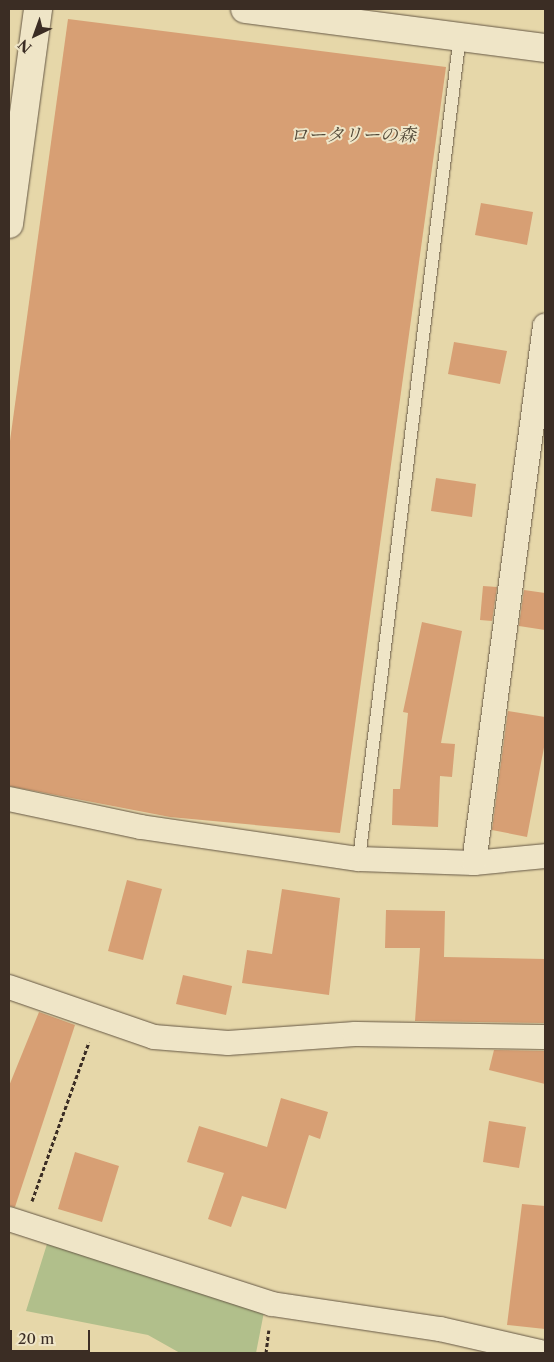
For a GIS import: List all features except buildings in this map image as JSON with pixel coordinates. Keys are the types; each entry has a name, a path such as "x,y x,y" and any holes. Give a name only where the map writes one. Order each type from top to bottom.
{"street":[{"path":"9,224 38,9"},
{"path":"245,9 460,34 545,48"},
{"path":"474,863 545,326"},
{"path":"9,799 142,827 359,859 474,863 545,856"},
{"path":"9,987 154,1036 228,1043 355,1034 545,1037"},
{"path":"16,1222 272,1304 440,1329 545,1353"}],"lane":[{"path":"359,859 460,34"}],"path":[{"path":"16,1222 98,1017"}],"green space":[{"path":"47,1244 264,1312 256,1353 180,1353 148,1335 26,1311"}],"park label":[{"name":"ロータリーの森","path":"353,135"}]}
